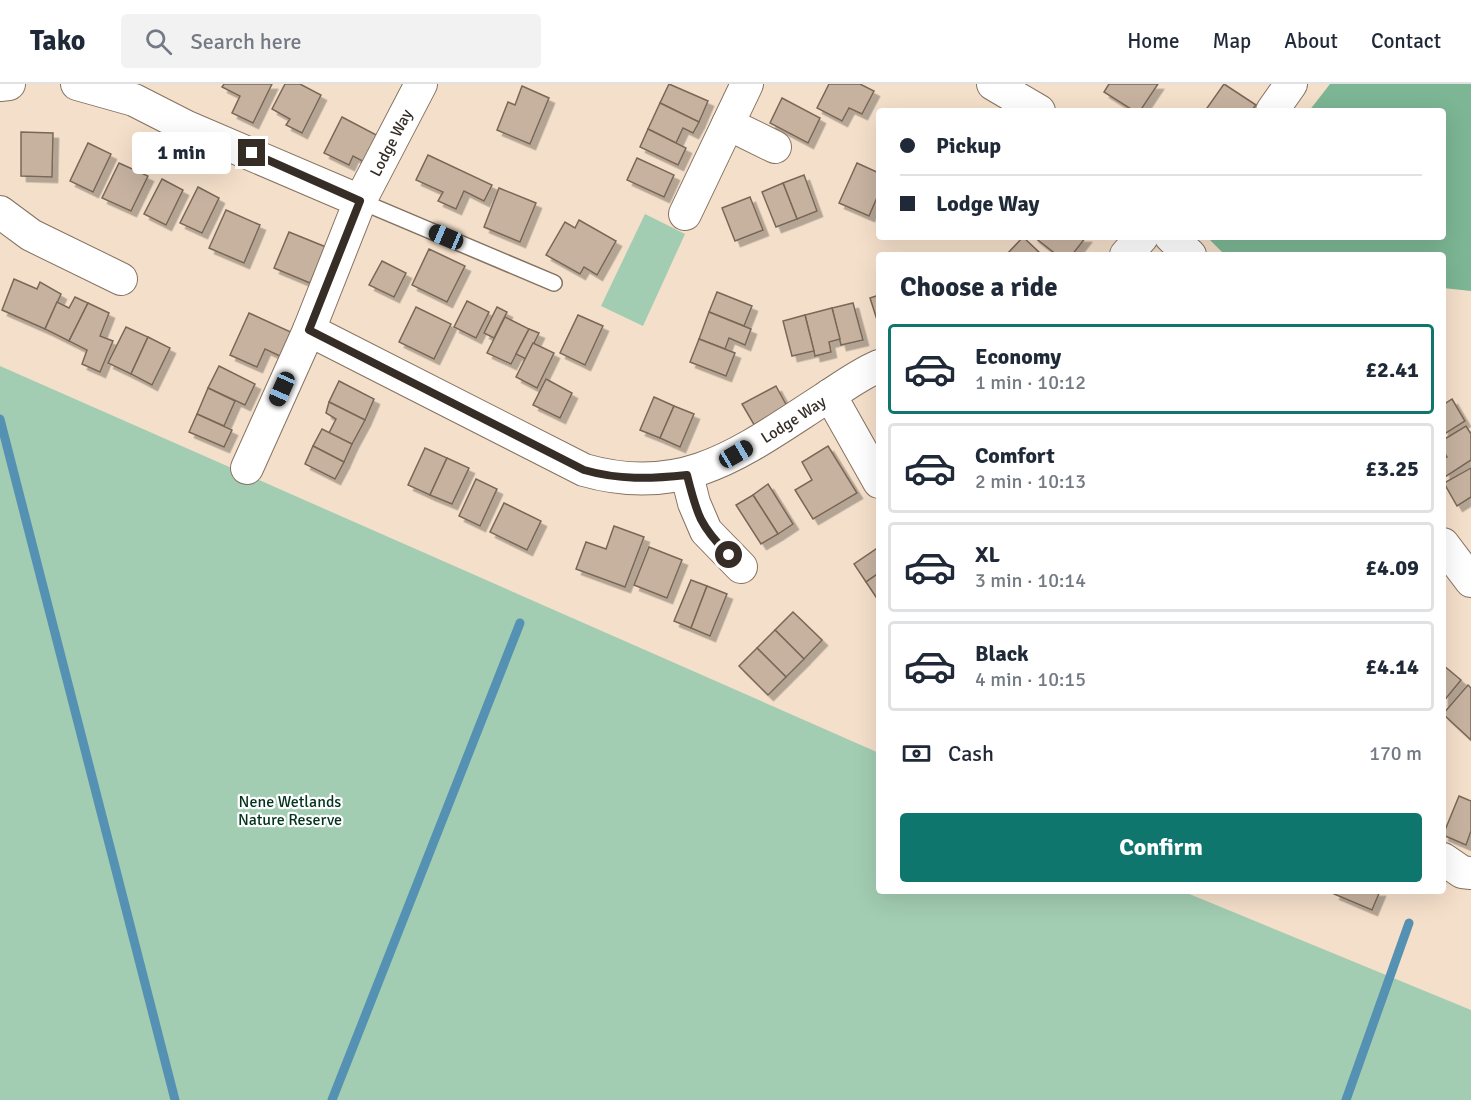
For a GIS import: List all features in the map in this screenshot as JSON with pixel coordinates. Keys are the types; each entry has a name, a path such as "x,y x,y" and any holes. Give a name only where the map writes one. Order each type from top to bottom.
{"street":[{"path":"0,85 9,84"},
{"path":"77,84 138,92 187,127 360,201"},
{"name":"Lodge Way","path":"247,468 309,330 360,201 421,84"},
{"path":"684,214 747,84"},
{"path":"996,84 1034,108"},
{"path":"1274,108 1291,84"},
{"path":"728,124 775,147"},
{"path":"0,212 31,235 121,279"},
{"path":"1129,252 1140,240"},
{"name":"Lodge Way","path":"309,330 584,470 611,478 645,480 687,475 722,462 876,368"},
{"path":"830,395 876,477"},
{"path":"687,475 694,503 706,531 741,567"},
{"path":"1446,548 1471,581"},
{"path":"1446,861 1462,872 1471,873"}],"lane":[{"path":"360,201 554,283"}],"green space":[{"path":"1330,84 1471,84 1471,291 1446,288 1446,252 1222,252 1210,240 1446,240 1446,108 1311,108"},
{"path":"645,214 685,234 643,326 601,306"},
{"name":"Nene Wetlands Nature Reserve","path":"0,366 876,752 876,894 1189,894 1471,1010 1471,1100 0,1100"}],"building":[{"path":"224,84 272,84 253,123 232,113 240,96 222,87"},
{"path":"285,84 300,84 321,95 302,133 286,125 290,119 272,109"},
{"path":"669,84 708,101 699,122 660,103"},
{"path":"829,84 860,84 874,91 862,114 849,108 842,121 817,108"},
{"path":"1109,84 1158,84 1142,108 1129,108 1104,92"},
{"path":"1224,84 1256,105 1254,108 1207,108"},
{"path":"522,86 549,98 530,144 497,130 508,102 515,105"},
{"path":"782,98 820,118 808,143 770,123"},
{"path":"660,103 699,122 693,133 683,128 676,143 648,129"},
{"path":"342,117 384,139 370,165 353,156 349,165 324,153"},
{"path":"648,129 686,148 678,165 640,147"},
{"path":"21,132 53,133 52,177 21,176"},
{"path":"88,143 111,154 93,192 70,181"},
{"path":"428,155 492,185 484,201 464,191 456,209 438,201 443,192 416,180"},
{"path":"637,158 674,175 664,197 627,180"},
{"path":"119,163 148,176 131,211 102,198"},
{"path":"857,163 876,172 876,200 869,216 839,203"},
{"path":"804,175 817,211 797,219 783,183"},
{"path":"162,179 183,190 166,225 144,214"},
{"path":"783,183 797,219 776,227 762,192"},
{"path":"198,187 219,198 202,233 180,223"},
{"path":"499,188 536,203 520,242 484,227"},
{"path":"750,197 763,230 735,241 722,208"},
{"path":"226,210 260,225 244,263 209,248"},
{"path":"579,220 616,241 597,275 584,267 580,274 546,255 565,222 575,228"},
{"path":"289,232 326,247 310,283 274,268"},
{"path":"1020,240 1026,240 1039,252 1009,252"},
{"path":"1038,240 1084,240 1074,252 1053,252"},
{"path":"429,249 465,266 447,302 412,285"},
{"path":"382,261 406,273 394,297 369,285"},
{"path":"14,279 37,289 40,282 61,294 45,329 2,310"},
{"path":"717,292 752,306 744,326 709,312"},
{"path":"876,296 876,317 870,298"},
{"path":"75,297 88,303 69,341 45,329 57,302 69,308"},
{"path":"467,301 489,312 476,338 454,327"},
{"path":"88,303 109,313 100,336 113,341 100,372 82,364 87,350 69,341"},
{"path":"853,303 863,340 841,345 832,308"},
{"path":"416,307 451,324 434,359 399,342"},
{"path":"497,307 507,312 494,338 484,333"},
{"path":"832,308 840,339 829,342 831,352 815,356 805,315"},
{"path":"709,312 751,329 745,345 729,338 725,349 699,339"},
{"path":"249,313 293,333 282,357 265,349 257,367 230,355"},
{"path":"578,315 603,326 585,365 560,353"},
{"path":"805,315 814,351 792,356 783,321"},
{"path":"505,317 529,329 511,364 487,353"},
{"path":"126,327 148,337 131,374 108,363"},
{"path":"529,329 539,333 526,359 516,354"},
{"path":"148,337 170,348 152,385 131,374"},
{"path":"699,339 735,353 726,376 690,362"},
{"path":"533,343 554,353 537,388 516,377"},
{"path":"219,366 255,384 245,405 208,388"},
{"path":"546,379 572,393 560,418 533,405"},
{"path":"339,381 374,399 365,420 329,402"},
{"path":"776,386 789,410 756,428 742,404"},
{"path":"208,388 235,401 224,426 197,414"},
{"path":"654,397 674,406 660,438 640,430"},
{"path":"1452,399 1465,421 1446,433 1446,403"},
{"path":"329,402 365,420 352,444 329,433 336,419 326,413"},
{"path":"674,406 694,414 680,447 660,438"},
{"path":"197,414 232,430 224,447 189,432"},
{"path":"1466,426 1471,434 1471,460 1446,476 1447,457 1446,438"},
{"path":"322,429 352,444 344,462 313,446"},
{"path":"313,446 344,462 335,479 305,464"},
{"path":"828,446 857,493 813,519 795,490 812,480 802,462"},
{"path":"425,448 447,458 430,495 408,485"},
{"path":"447,458 469,468 452,504 430,495"},
{"path":"1471,468 1471,497 1457,506 1446,487 1446,482"},
{"path":"476,479 497,489 480,526 459,516"},
{"path":"768,484 793,524 778,534 753,495"},
{"path":"753,495 778,534 761,544 736,505"},
{"path":"504,503 541,521 527,550 490,532"},
{"path":"614,526 644,537 625,587 576,569 586,542 606,549"},
{"path":"649,547 682,560 667,598 634,585"},
{"path":"876,549 876,575 866,582 854,564"},
{"path":"876,575 876,597 866,582"},
{"path":"691,580 707,586 691,628 674,621"},
{"path":"707,586 727,594 710,636 691,628"},
{"path":"793,612 822,640 804,659 775,630"},
{"path":"775,630 804,659 786,677 757,648"},
{"path":"757,648 786,677 768,695 739,666"},
{"path":"1446,668 1461,680 1446,698"},
{"path":"1468,685 1471,688 1471,740 1446,717 1446,711"},
{"path":"1459,796 1471,801 1471,831 1466,845 1446,836 1446,828"},
{"path":"1334,894 1379,894 1372,910"}],"waterway":[{"path":"0,419 175,1100"},
{"path":"332,1100 520,623"},
{"path":"1346,1100 1409,923"}],"route":[{"path":"252,153 360,201 309,330 584,470 611,478 645,480 687,475 694,503 706,531 729,555"}]}
